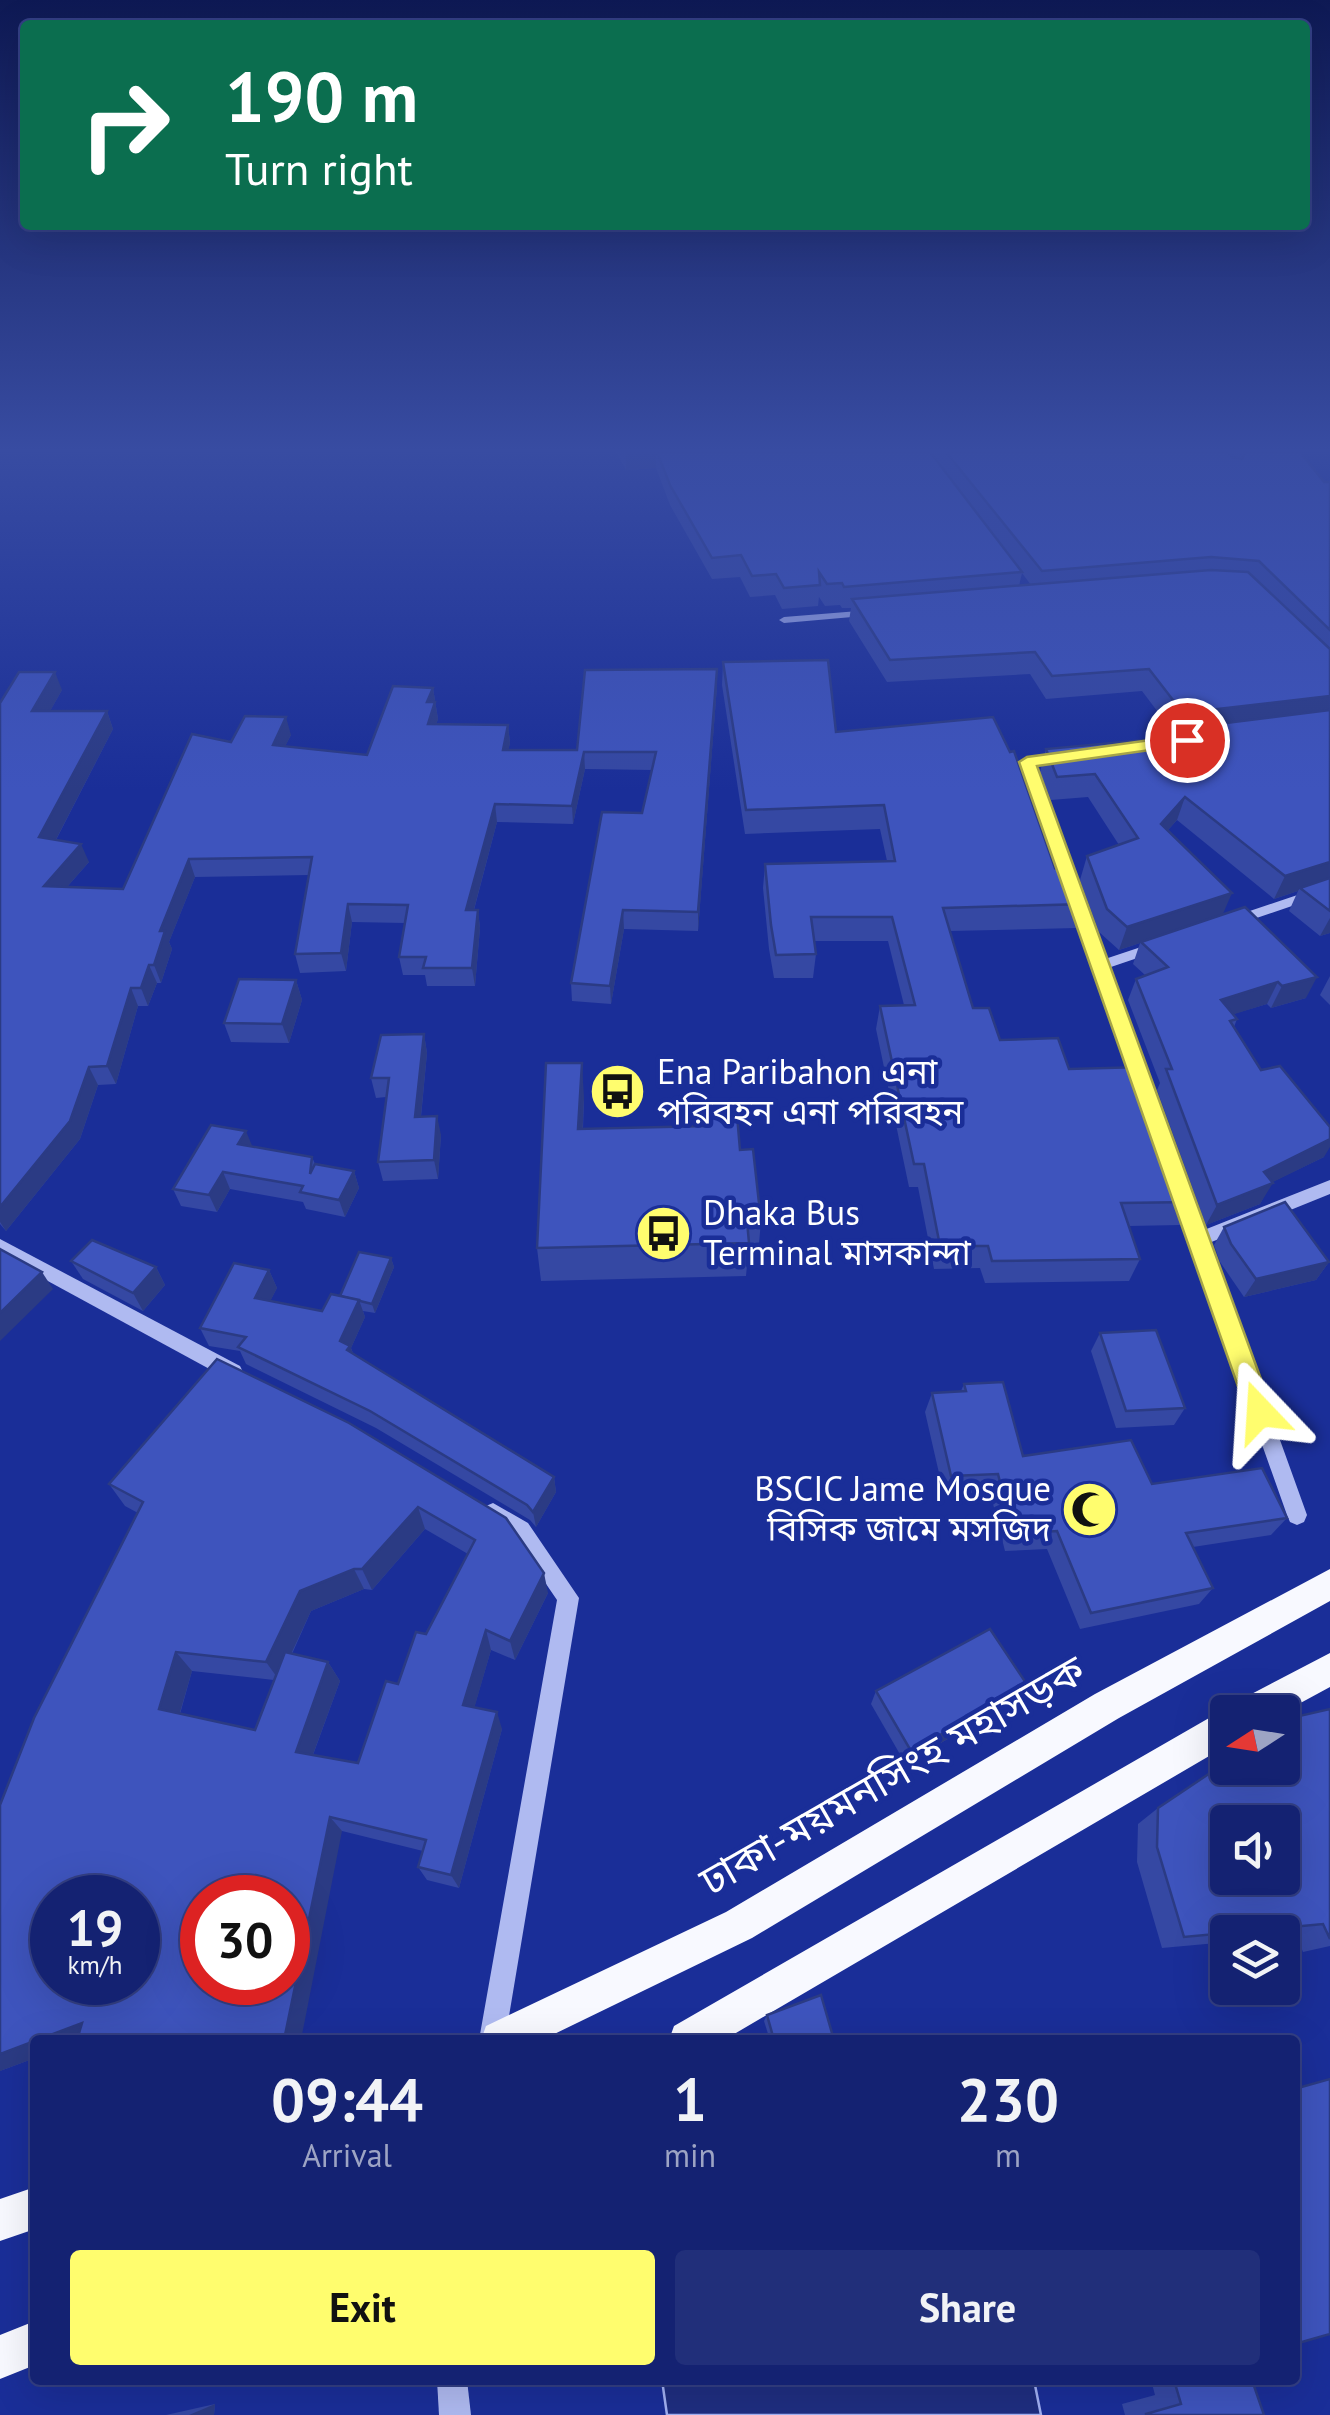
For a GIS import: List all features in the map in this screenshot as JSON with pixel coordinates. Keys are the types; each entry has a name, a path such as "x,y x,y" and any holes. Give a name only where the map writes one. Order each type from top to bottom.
{"main road":[{"name":"ঢাকা-ময়মনসিংহ মহাসড়ক","path":"507,2035 738,1926 1107,1706 1330,1584"},
{"path":"1283,1695 1330,1669"},
{"path":"696,2035 1210,1736"},
{"path":"0,2220 30,2210"},
{"path":"0,2357 30,2345"}],"street":[{"path":"784,620 880,613"},
{"path":"1080,754 1027,762 1146,1094"},
{"path":"1206,930 1330,888"},
{"path":"1100,966 1171,942"},
{"path":"1172,1167 1297,1515"},
{"path":"1198,1240 1330,1187"},
{"path":"0,1246 255,1383"},
{"path":"470,1499 521,1530 568,1598 497,2035"},
{"path":"452,2385 455,2415"}],"shaded area":[{"path":"663,2385 1035,2385 1041,2415 667,2415"}],"building":[{"path":"746,565 1016,565 1022,572 844,587 842,583 827,584 819,572 820,585 784,588 776,574 752,576"},
{"path":"1037,565 1118,565 1042,571"},
{"path":"1263,565 1330,565 1330,630"},
{"path":"1211,570 1248,572 1330,649 1330,696 1183,713 1149,669 1052,676 1035,652 890,660 852,599"},
{"path":"828,660 836,732 993,717 1010,752 1014,751 1055,868 1068,863 1083,904 943,908 973,1008 989,1008 1000,1040 1058,1038 1069,1069 1143,1067 1192,1202 1121,1203 1140,1259 992,1261 988,1246 940,1246 924,1164 914,1164 880,1006 915,1005 892,917 811,917 816,954 776,955 765,864 895,861 884,805 746,810 723,662"},
{"path":"717,669 698,912 623,910 610,986 571,983 602,812 642,813 656,752 584,752 572,806 495,804 466,910 478,910 472,968 423,968 426,957 399,957 408,905 348,904 341,953 295,954 312,857 189,859 160,931 165,931 154,965 149,965 141,988 131,988 107,1066 89,1067 70,1121 0,1207 0,703 19,672 55,672 32,711 107,711 39,837 81,844 44,886 123,889 192,734 231,742 245,716 286,717 273,745 367,755 393,686 433,688 427,702 435,702 428,724 508,725 503,750 577,750 585,670"},
{"path":"1330,710 1330,862 1285,876 1185,797 1161,824 1232,893 1127,927 1107,909 1087,856 1138,838 1095,774 1057,777 1046,749 1200,735 1194,727"},
{"path":"1330,878 1330,911 1300,888"},
{"path":"1245,907 1317,977 1282,986 1278,982 1221,1000 1237,1019 1230,1021 1261,1070 1280,1066 1330,1127 1330,1139 1264,1172 1273,1183 1217,1205 1166,1069 1172,1069 1136,979 1168,967 1141,942"},
{"path":"239,979 296,980 282,1024 224,1023"},
{"path":"424,1034 415,1117 437,1116 434,1160 378,1162 389,1078 371,1078 381,1035"},
{"path":"546,1063 582,1063 578,1129 706,1126 704,1103 736,1103 740,1150 753,1149 761,1221 747,1221 749,1243 537,1248"},
{"path":"211,1125 246,1131 238,1144 312,1157 310,1174 315,1164 354,1171 339,1200 300,1192 303,1186 223,1172 209,1195 173,1189"},
{"path":"1285,1202 1329,1262 1256,1279 1224,1227"},
{"path":"92,1240 156,1267 133,1293 71,1261"},
{"path":"0,1249 42,1272 0,1313"},
{"path":"359,1252 391,1258 372,1304 340,1296"},
{"path":"234,1263 269,1270 255,1298 322,1311 331,1294 359,1300 340,1341 350,1346 347,1350 554,1477 533,1512 370,1411 238,1347 246,1337 200,1328"},
{"path":"1156,1330 1185,1408 1126,1411 1100,1333"},
{"path":"217,1359 349,1423 506,1518 544,1573 510,1641 486,1630 463,1705 497,1712 451,1875 418,1867 426,1840 330,1817 310,1914 310,1875 180,1875 180,2005 291,2005 285,2035 78,2035 82,2023 50,2035 30,2035 30,2043 0,2054 0,1805 34,1718 143,1502 109,1484","holes":["418,1507 475,1540 426,1634 416,1632 398,1684 386,1681 358,1763 296,1752 328,1662 285,1652 255,1730 159,1709 176,1652 266,1662 300,1591 362,1569"]},
{"path":"1003,1382 1023,1456 1131,1440 1152,1484 1262,1468 1287,1518 1186,1533 1213,1588 1091,1613 1057,1531 1013,1534 998,1474 951,1476 932,1393 966,1391 964,1384"},
{"path":"990,1629 1028,1686 911,1751 876,1691"},
{"path":"1330,1709 1330,1939 1323,1924 1300,1926 1300,1915 1210,1915 1210,1935 1184,1937 1157,1847 1158,1808 1210,1773 1210,1785 1300,1785 1300,1716"},
{"path":"821,1995 833,2035 773,2035 767,2015"},
{"path":"1330,2079 1330,2334 1300,2343 1300,2087"},
{"path":"1175,2385 1254,2385 1264,2415 1146,2415 1181,2404"}],"place":[{"name":"Ena Paribahon এনা পরিবহন এনা পরিবহন","path":"618,1092"},
{"name":"Dhaka Bus Terminal মাসকান্দা","path":"664,1233"},
{"name":"BSCIC Jame Mosque বিসিক জামে মসজিদ","path":"1090,1509"}],"route":[{"path":"1187,740 1027,762 1260,1412"}]}
